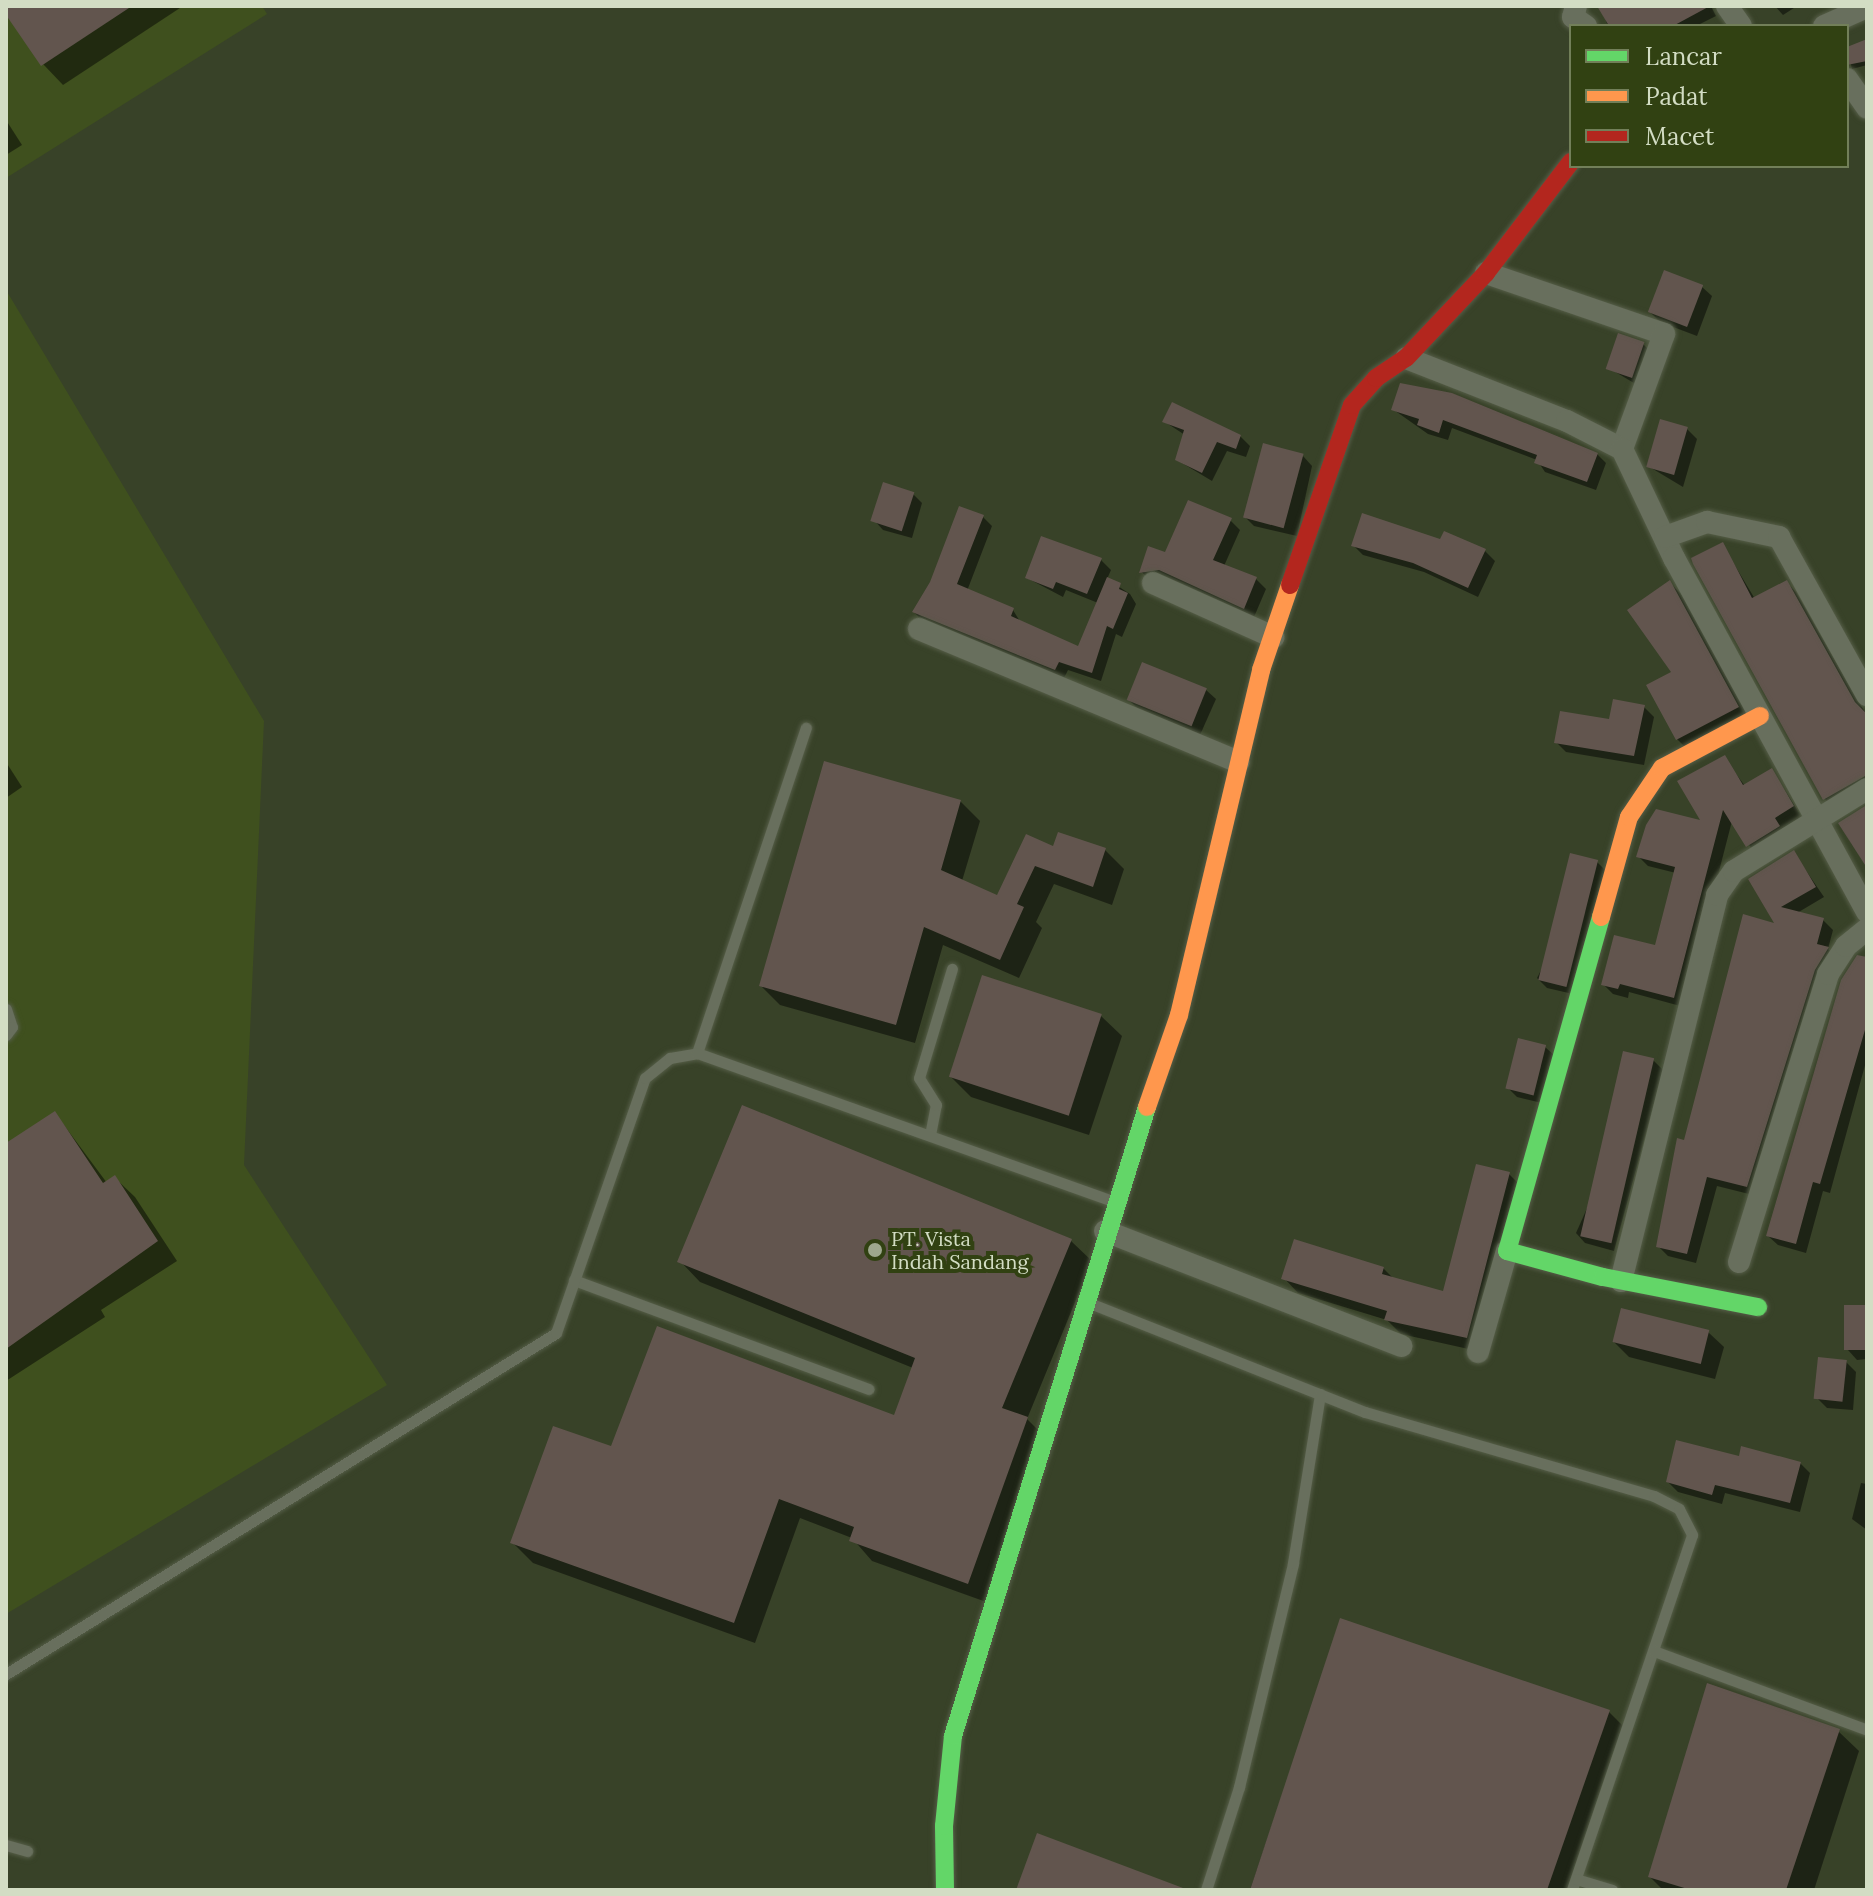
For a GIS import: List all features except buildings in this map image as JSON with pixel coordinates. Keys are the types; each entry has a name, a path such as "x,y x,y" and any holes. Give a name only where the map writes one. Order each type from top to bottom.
{"street":[{"path":"1576,6 1573,17 1583,24"},
{"path":"1727,6 1740,24"},
{"path":"1829,24 1867,7"},
{"path":"1849,82 1867,108"},
{"path":"945,1890 944,1826 953,1736 1114,1201 1179,1015 1238,762 1273,637 1352,405 1376,378 1406,358 1486,273 1569,165"},
{"path":"1486,273 1664,334 1622,449"},
{"path":"1406,358 1567,421 1622,449 1665,537 1867,912"},
{"path":"1665,537 1707,522 1779,537 1867,695"},
{"path":"1153,583 1273,637"},
{"path":"919,629 1238,762"},
{"path":"1478,1352 1629,817 1662,768 1760,716"},
{"path":"1621,1281 1717,895 1734,871 1867,789"},
{"path":"1739,1262 1828,974 1846,946 1867,929"},
{"path":"1105,1231 1402,1346"},
{"path":"1507,1251 1621,1281 1758,1307"}],"lane":[{"path":"697,1053 806,728"},
{"path":"930,1135 936,1105 919,1078 952,969"},
{"path":"6,1009 12,1027 6,1035"},
{"path":"6,1674 556,1333 645,1078 670,1058 697,1053 1114,1201"},
{"path":"574,1280 869,1389"},
{"path":"1084,1301 1365,1412 1654,1496 1679,1509 1692,1535 1574,1884 1612,1890"},
{"path":"1206,1890 1239,1787 1293,1563 1320,1394"},
{"path":"1654,1651 1867,1730"},
{"path":"6,1845 27,1851"}],"shaded area":[{"path":"6,6 262,6 267,14 6,178"},
{"path":"6,290 264,721 244,1165 387,1385 6,1614"}],"traffic: fast":[{"path":"1601,917 1507,1251 1603,1277 1758,1307"},
{"path":"945,1890 944,1826 953,1736 1147,1107"}],"traffic: slow":[{"path":"1147,1107 1179,1015 1261,670 1290,585"},
{"path":"1601,917 1629,817 1662,768 1760,716"}],"traffic: jam":[{"path":"1290,585 1352,405 1376,378 1406,358 1486,273 1569,165"}],"place":[{"name":"PT. Vista Indah Sandang","path":"875,1250"}]}
